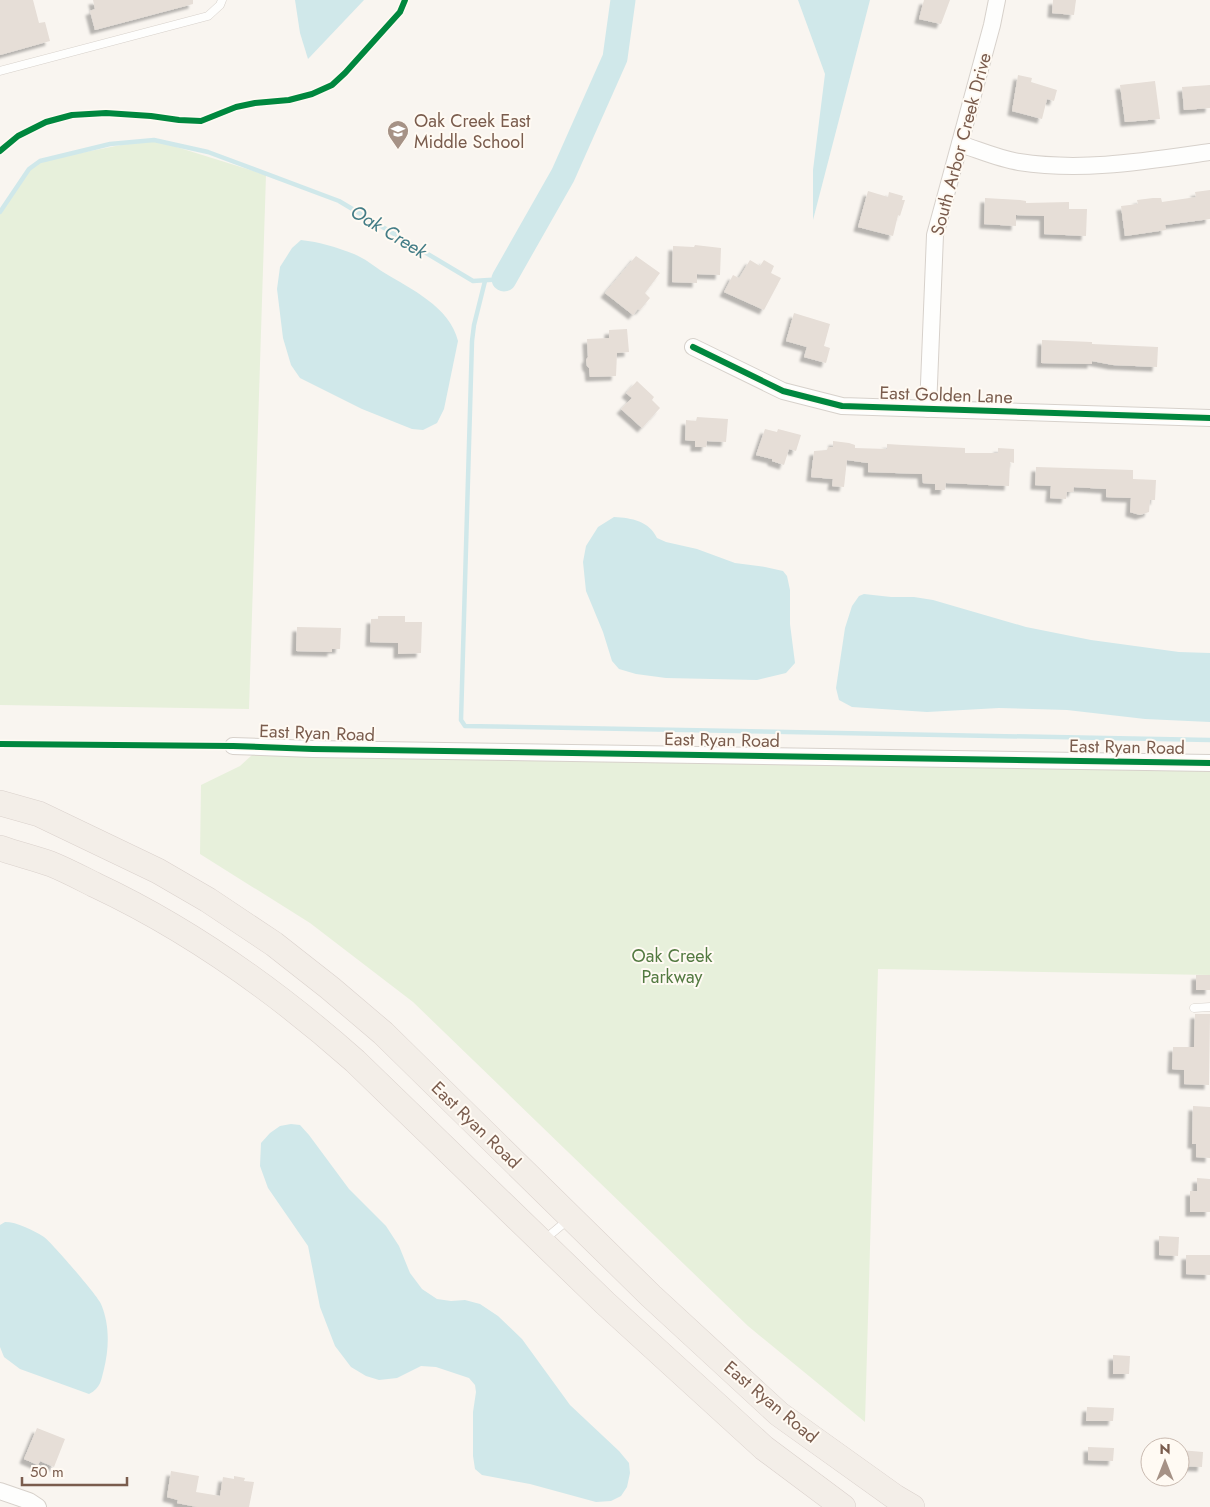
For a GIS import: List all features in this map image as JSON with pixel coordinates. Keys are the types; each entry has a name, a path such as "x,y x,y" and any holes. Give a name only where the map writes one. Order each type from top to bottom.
{"main road":[{"name":"East Ryan Road","path":"0,803 39,814 158,871 208,900 274,944 330,988 383,1034 651,1296 779,1414 895,1497 912,1507"},
{"name":"East Ryan Road","path":"0,848 51,864 136,904 205,945 315,1025 355,1061 605,1303 764,1448 844,1507"}],"street":[{"name":"South Arbor Creek Drive","path":"928,409 935,235 992,25 997,0"},
{"path":"960,144 1016,161 1052,166 1117,165 1210,152"},
{"name":"East Golden Lane","path":"693,348 784,391 842,406 1210,418"},
{"name":"East Ryan Road","path":"233,746 323,750 1210,763"},
{"path":"0,1491 22,1498 38,1507"}],"lane":[{"path":"0,71 208,16 220,5 222,0"},
{"path":"1194,1008 1210,1008"},
{"path":"542,1242 571,1217"}],"green space":[{"path":"151,139 266,175 249,709 0,705 0,213 29,169 40,161"},
{"name":"Oak Creek Parkway","path":"252,755 1210,769 1210,975 878,969 865,1422 748,1326 413,1002 310,923 200,854 201,785 240,766"}],"water":[{"path":"295,0 364,0 308,59 300,33"},
{"path":"798,0 870,0 813,220 813,170 825,74"},
{"path":"301,240 328,245 361,258 417,292 447,318 454,329 458,341 444,409 437,423 423,430 412,429 362,409 300,378 291,365 283,338 277,289 280,267 292,248"},
{"path":"614,517 627,518 645,524 654,532 657,538 666,542 697,549 735,563 783,571 787,576 790,590 790,624 795,663 786,673 757,680 666,678 636,674 619,669 612,661 603,632 586,591 583,562 586,546 598,527"},
{"path":"864,594 933,600 1026,627 1091,640 1179,652 1210,653 1210,722 1145,719 1067,710 999,708 927,712 852,707 839,700 836,688 845,628 852,606 859,596"},
{"path":"300,1125 349,1189 386,1226 399,1246 410,1273 422,1289 437,1299 465,1300 480,1304 498,1316 522,1339 570,1405 619,1451 629,1463 630,1473 627,1487 621,1496 611,1501 596,1502 530,1484 482,1475 475,1469 473,1456 473,1412 476,1392 475,1385 469,1378 436,1367 421,1366 397,1378 379,1380 366,1376 351,1367 335,1346 320,1307 308,1246 268,1188 260,1166 261,1143 280,1126"},
{"path":"5,1222 15,1223 44,1237 74,1269 101,1304 108,1336 107,1353 100,1383 89,1394 20,1369 4,1357 0,1347 0,1225"}],"building":[{"path":"0,0 33,0 39,23 45,22 50,41 0,55"},
{"path":"93,0 193,0 193,4 95,30 90,11 95,9"},
{"path":"924,0 950,0 941,24 919,19"},
{"path":"1053,0 1076,0 1074,15 1052,13"},
{"path":"1018,75 1032,78 1031,82 1057,90 1054,101 1047,99 1042,119 1012,111"},
{"path":"1155,81 1160,119 1125,122 1120,85"},
{"path":"1210,85 1210,108 1184,110 1182,87"},
{"path":"1210,190 1210,219 1165,225 1166,230 1125,236 1121,206 1138,204 1137,200 1153,198 1161,198 1162,202 1196,197 1195,192"},
{"path":"868,191 888,197 889,192 903,196 902,200 905,200 900,216 898,215 893,236 858,227"},
{"path":"985,198 1020,200 1026,201 1026,203 1069,202 1069,209 1087,209 1086,236 1044,234 1044,216 1016,215 1016,226 984,224"},
{"path":"695,245 721,248 720,275 697,274 697,283 672,282 673,246 694,247"},
{"path":"636,256 660,273 645,293 650,298 633,315 605,293"},
{"path":"750,260 760,266 764,260 774,266 771,273 781,278 764,310 724,292 733,275 739,278"},
{"path":"794,313 830,324 824,346 830,348 826,363 804,357 807,347 786,341"},
{"path":"627,329 629,352 617,353 616,376 590,377 586,360 588,357 587,339 609,338 609,330"},
{"path":"1042,340 1158,347 1157,367 1113,365 1092,361 1092,364 1041,363"},
{"path":"637,381 654,397 652,400 660,408 642,428 621,409 632,398 626,393"},
{"path":"697,417 728,419 726,442 707,441 706,447 695,447 695,441 685,440 686,420 696,421"},
{"path":"765,429 777,432 778,429 801,435 796,451 789,449 784,465 772,461 772,459 756,455"},
{"path":"833,441 849,443 855,445 855,448 887,449 887,444 965,448 965,453 998,453 998,448 1014,449 1014,463 1010,462 1009,486 946,483 945,490 935,490 935,484 923,483 922,474 868,472 868,463 847,460 844,487 832,486 833,479 811,477 814,451 827,450 828,447 833,447"},
{"path":"1036,467 1133,470 1133,479 1156,480 1155,500 1150,500 1149,512 1140,515 1130,512 1131,498 1106,497 1106,489 1074,487 1073,492 1067,492 1066,499 1050,498 1051,486 1035,485"},
{"path":"378,616 405,616 405,622 422,622 421,653 398,654 398,643 370,642 371,619 378,619"},
{"path":"297,627 341,628 340,649 332,649 332,652 296,651"},
{"path":"1196,975 1210,975 1210,990 1196,990"},
{"path":"1195,1014 1210,1014 1209,1085 1184,1084 1184,1070 1172,1069 1173,1047 1194,1047"},
{"path":"1193,1106 1210,1107 1210,1158 1196,1157 1196,1144 1192,1144"},
{"path":"1197,1178 1210,1179 1210,1212 1190,1212 1190,1191 1197,1191"},
{"path":"1159,1236 1179,1237 1178,1256 1159,1255"},
{"path":"1186,1255 1210,1255 1210,1275 1186,1274"},
{"path":"1113,1355 1130,1356 1129,1374 1113,1374"},
{"path":"1087,1407 1114,1408 1113,1421 1086,1421"},
{"path":"37,1428 65,1439 54,1467 40,1461 38,1465 24,1459"},
{"path":"1088,1447 1114,1448 1113,1461 1088,1460"},
{"path":"1190,1451 1203,1452 1202,1467 1190,1466"},
{"path":"171,1471 199,1476 196,1492 220,1496 223,1477 234,1479 234,1476 245,1478 244,1481 254,1482 249,1507 197,1507 177,1503 178,1500 167,1497"}],"waterway":[{"name":"Oak Creek","path":"504,279 563,175 615,58 623,0"},
{"name":"Oak Creek","path":"0,212 29,169 40,161 110,144 154,140 208,152 339,201 473,281 504,279"},
{"path":"485,281 472,341 461,720 465,726 1210,740"}],"cycle path":[{"path":"0,151 18,136 46,122 72,115 106,113 201,121 236,107 289,100 312,94 332,85 345,73 400,12 405,0"},
{"path":"693,347 783,391 842,406 1210,418"},
{"path":"0,744 233,746 313,749 1210,763"}],"place":[{"name":"Oak Creek East Middle School","path":"398,150"}]}
